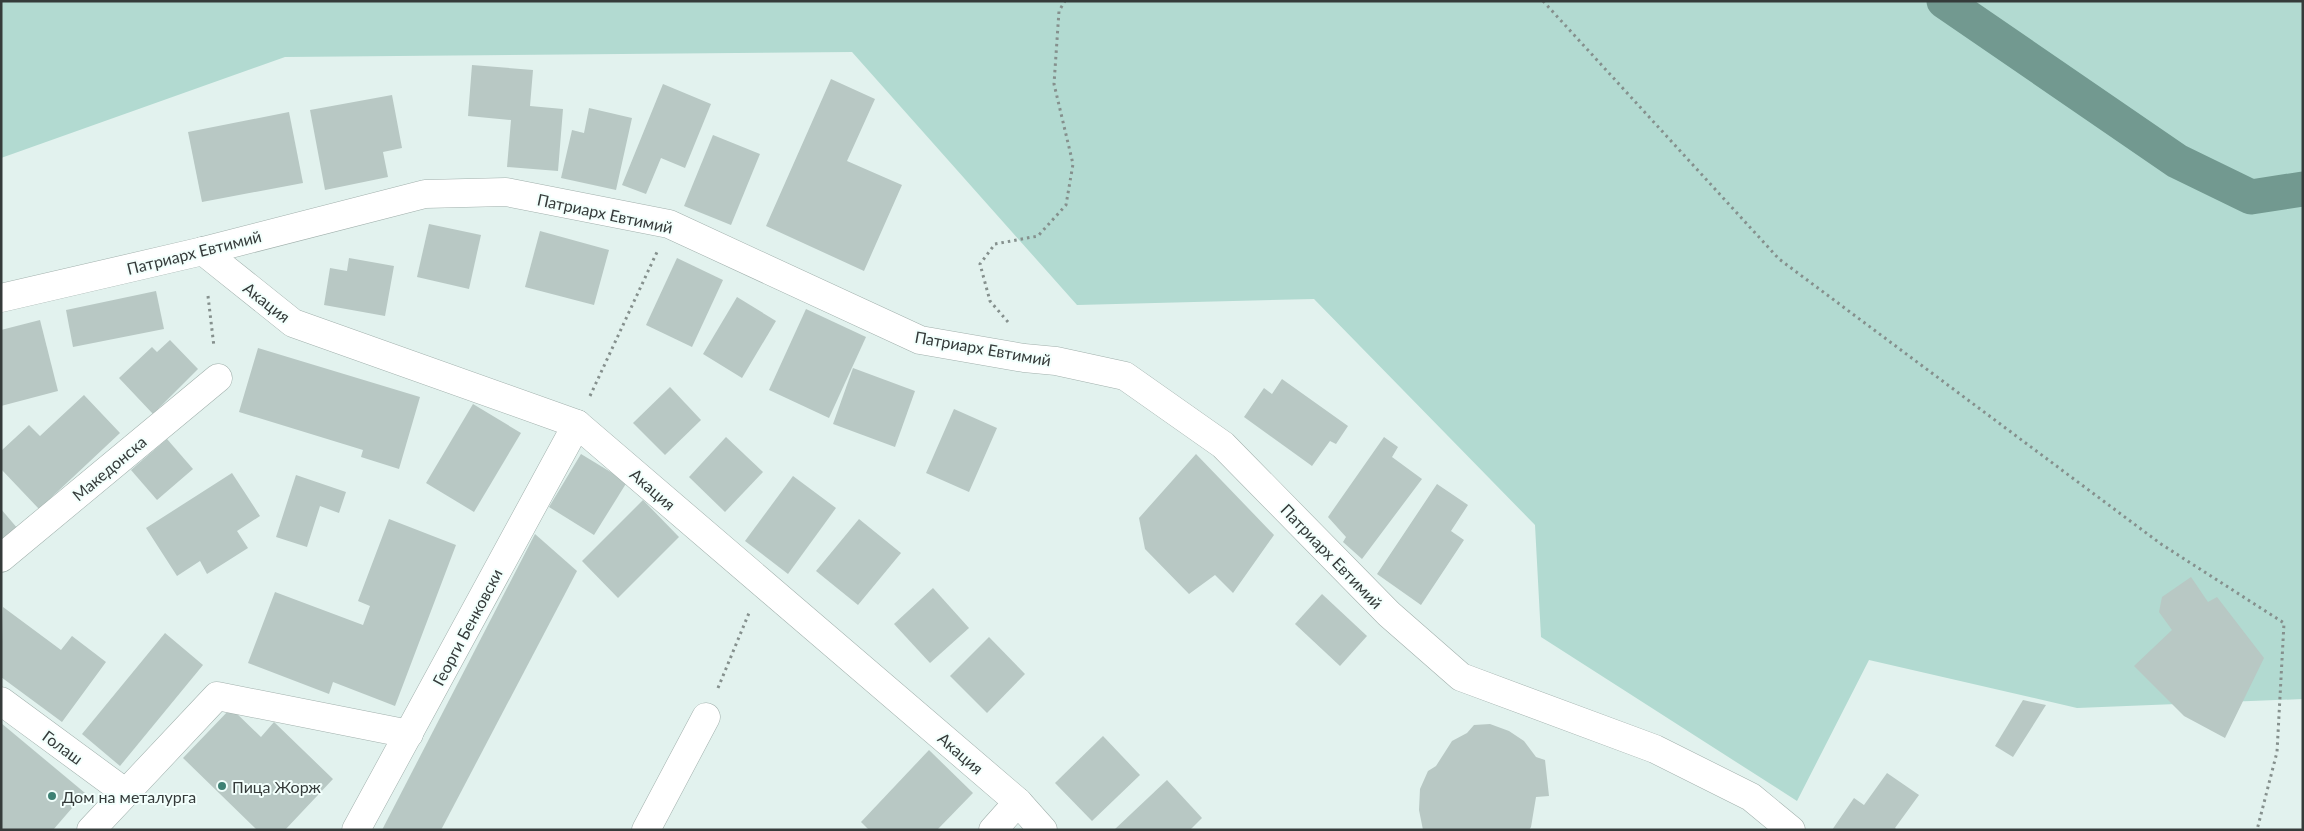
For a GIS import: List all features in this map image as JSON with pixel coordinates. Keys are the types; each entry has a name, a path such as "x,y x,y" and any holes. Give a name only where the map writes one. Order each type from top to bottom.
{"street":[{"name":"Патриарх Евтимий","path":"1,298 203,251 425,194 506,192 669,224 920,340 1024,358 1056,361 1125,376 1223,445 1389,614 1461,677 1655,749 1751,797 1791,830"},
{"name":"Акация","path":"203,251 293,323 577,424 1018,802 1043,830"},
{"name":"Македонска","path":"1,558 218,378"},
{"name":"Георги Бенковски","path":"356,830 577,424"},
{"path":"91,830 217,696 409,734"},
{"name":"Голаш","path":"1,701 126,793"},
{"path":"646,830 706,717"},
{"path":"993,830 1018,802"}],"path":[{"path":"1024,358 1020,338 990,301 980,264 995,244 1038,236 1066,205 1073,164 1054,84 1059,11 1065,1"},
{"path":"1543,1 1778,260 2161,544 2284,624 2277,752 2257,830"},
{"path":"577,424 669,224"},
{"path":"203,251 218,378"},
{"path":"706,717 762,582"}],"green space":[{"path":"1,1 2303,1 2303,699 2077,708 1869,660 1797,801 1541,637 1535,525 1314,299 1077,305 852,52 285,57 1,158"}],"building":[{"path":"472,65 533,70 530,106 563,109 558,171 507,167 511,120 468,116"},
{"path":"831,79 875,99 847,161 902,185 864,271 766,226"},
{"path":"663,84 711,104 685,168 661,158 646,194 622,185"},
{"path":"392,95 402,148 383,152 388,177 325,190 310,110"},
{"path":"589,108 632,118 616,190 561,178 572,130 584,133"},
{"path":"289,112 303,183 202,202 188,132"},
{"path":"713,135 760,154 731,225 684,206"},
{"path":"429,224 481,235 469,289 417,277"},
{"path":"540,231 609,250 594,305 525,287"},
{"path":"349,258 394,266 385,316 324,305 330,268 347,271"},
{"path":"677,258 723,280 692,347 646,325"},
{"path":"156,291 164,329 73,347 66,310"},
{"path":"737,297 776,321 742,378 703,354"},
{"path":"806,309 866,337 829,418 769,390"},
{"path":"40,320 58,391 1,406 1,330"},
{"path":"170,340 198,369 153,414 119,378 152,347 157,352"},
{"path":"258,348 420,397 399,469 361,457 363,450 239,412"},
{"path":"853,368 915,391 895,447 833,424"},
{"path":"1282,379 1348,426 1336,444 1330,441 1312,466 1244,417 1264,388 1272,394"},
{"path":"670,387 701,420 665,455 633,423"},
{"path":"84,395 120,433 39,509 1,469 1,451 29,425 40,436"},
{"path":"473,404 521,433 474,512 426,483"},
{"path":"954,409 997,428 969,492 926,473"},
{"path":"726,437 763,472 725,512 689,477"},
{"path":"1384,437 1398,447 1392,457 1422,479 1362,559 1343,542 1346,537 1328,517"},
{"path":"167,439 193,469 157,500 131,470"},
{"path":"581,454 627,482 594,535 549,507"},
{"path":"1196,454 1274,535 1233,593 1215,575 1189,594 1145,549 1139,518"},
{"path":"232,473 260,516 237,531 248,548 207,574 200,561 177,576 146,528"},
{"path":"296,475 346,492 339,513 320,506 307,547 276,537"},
{"path":"793,476 836,508 788,574 745,541"},
{"path":"1437,484 1468,505 1451,531 1464,540 1421,605 1377,574"},
{"path":"643,500 679,537 618,598 582,561"},
{"path":"1,509 18,529 1,543"},
{"path":"389,519 456,545 395,706 333,682 329,694 248,663 275,592 363,625 370,606 358,601"},
{"path":"859,519 901,553 858,605 816,571"},
{"path":"535,534 577,571 441,830 382,830"},
{"path":"2191,577 2208,602 2217,597 2264,658 2225,738 2184,716 2134,666 2172,630 2159,612 2162,597"},
{"path":"933,588 969,628 930,663 894,624"},
{"path":"1322,594 1367,636 1340,666 1295,624"},
{"path":"3,607 61,650 72,636 106,662 62,722 1,677"},
{"path":"165,633 203,665 120,766 82,734"},
{"path":"989,637 1025,674 987,713 950,676"},
{"path":"2023,700 2046,705 2013,757 1995,746"},
{"path":"231,708 261,737 274,722 333,779 285,830 257,830 183,758"},
{"path":"1,723 85,793 53,830 1,830"},
{"path":"1490,724 1509,731 1524,741 1536,757 1545,760 1549,796 1536,797 1531,827 1529,830 1423,830 1419,810 1420,789 1428,771 1436,766 1452,741 1467,733 1474,725"},
{"path":"1103,736 1140,775 1092,821 1055,783"},
{"path":"929,750 973,793 937,830 869,830 861,822"},
{"path":"1887,773 1919,795 1895,828 1897,830 1832,830 1854,798 1864,805"},
{"path":"1167,780 1202,818 1190,830 1114,830"}],"waterway":[{"path":"1944,1 2177,161 2251,197 2303,189"}],"place":[{"name":"Пица Жорж","path":"222,786"},
{"name":"Дом на металурга","path":"52,796"}]}
